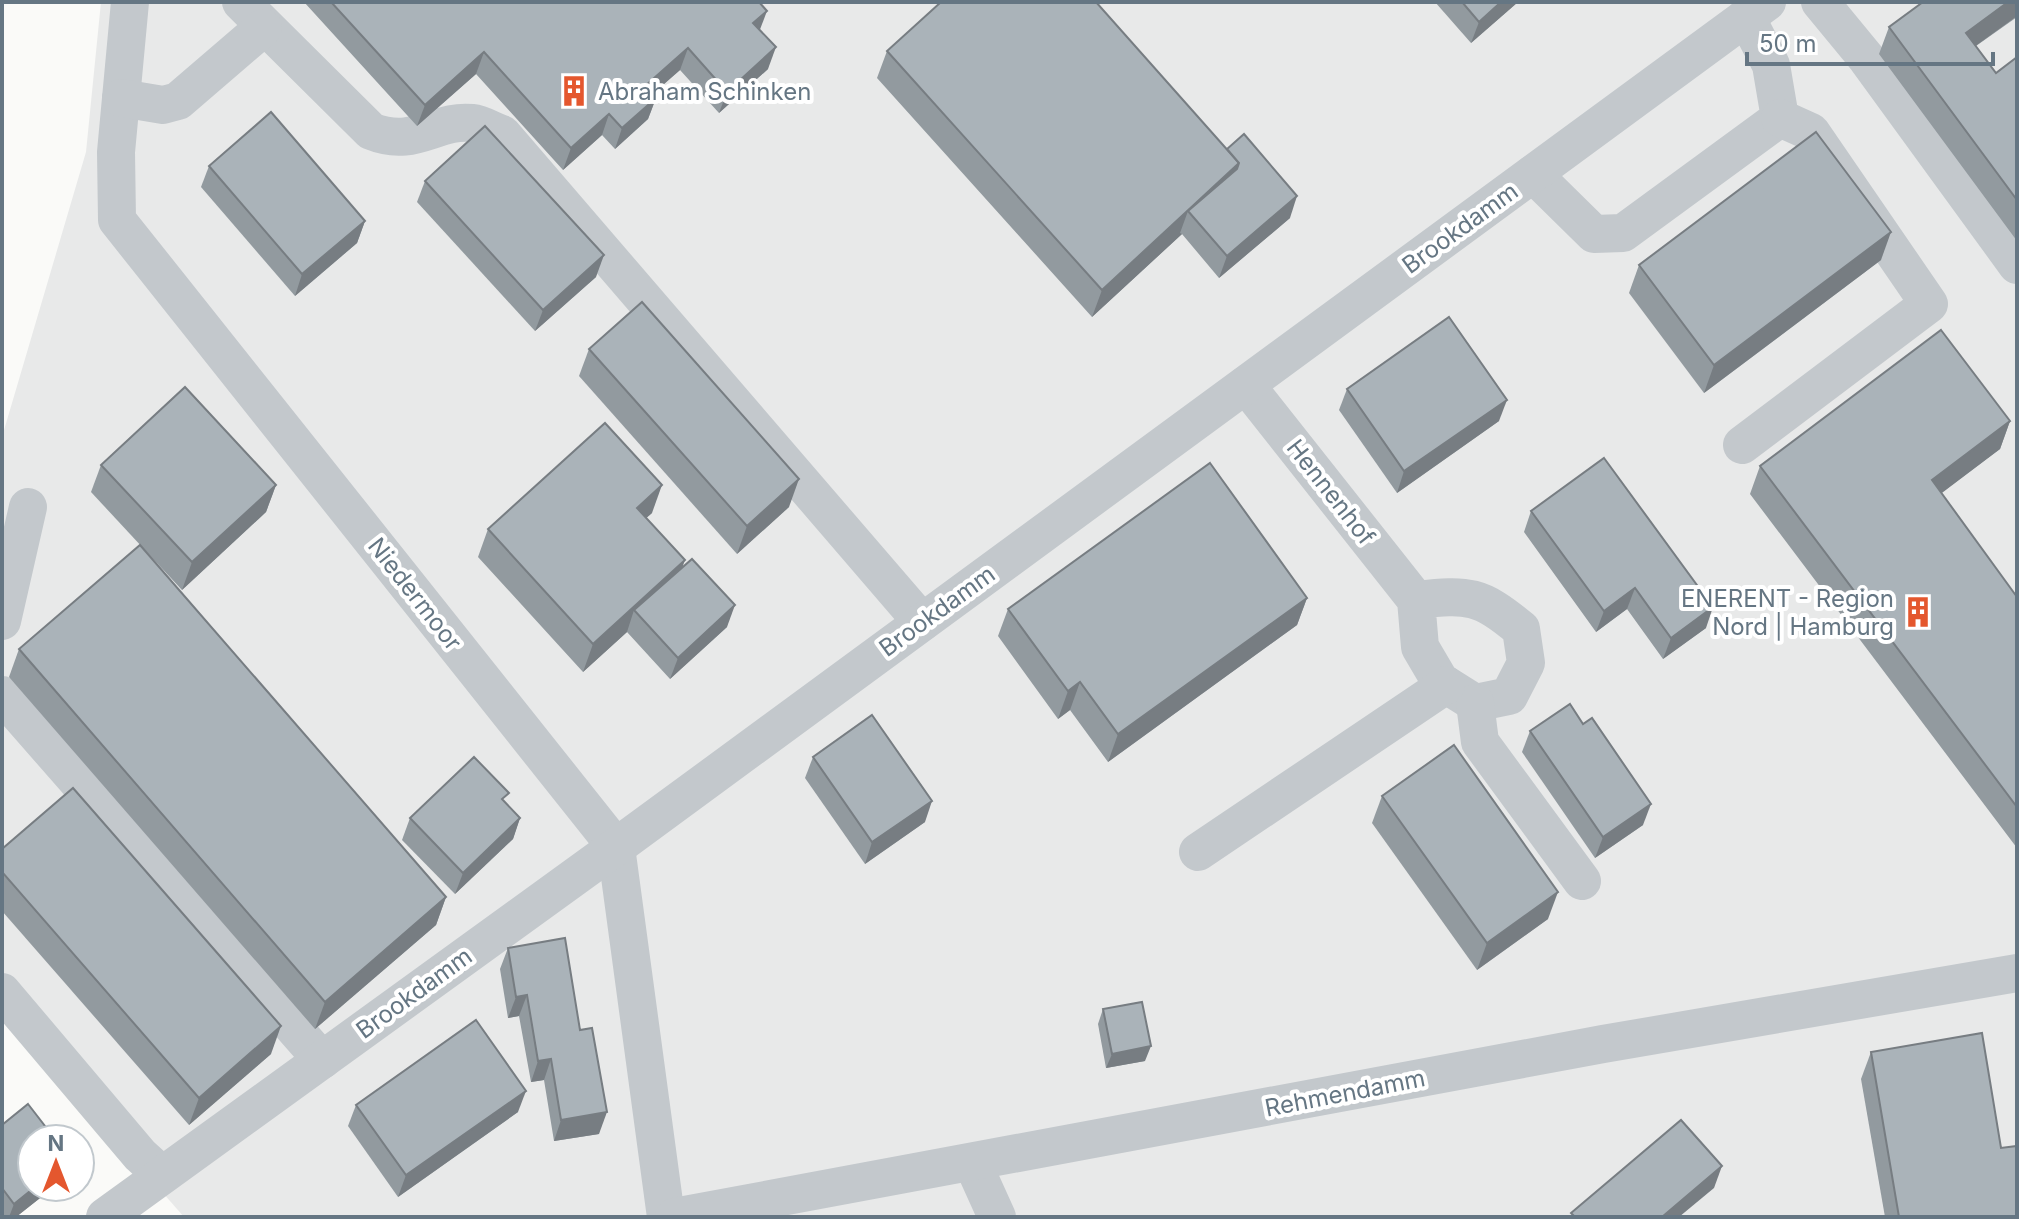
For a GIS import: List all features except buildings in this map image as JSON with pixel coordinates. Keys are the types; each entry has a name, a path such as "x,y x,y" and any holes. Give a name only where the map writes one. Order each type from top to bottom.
{"street":[{"name":"Niedermoor","path":"130,2 116,152 117,220 616,847"},
{"path":"1820,2 1867,59 2017,265"},
{"path":"1757,10 1780,118"},
{"name":"Brookdamm","path":"105,1217 616,847 1757,10"},
{"path":"121,98 163,105 178,101 252,15 371,131 402,138 471,123 502,134 922,622"},
{"path":"1533,174 1594,234 1623,233 1780,118"},
{"path":"1742,445 1929,304 1811,132 1780,118"},
{"name":"Hennenhof","path":"1246,385 1416,600"},
{"path":"2,621 28,507"},
{"path":"1456,596 1492,604 1521,629 1526,663 1509,696 1460,694 1440,681 1420,647 1416,600 1456,596"},
{"path":"1198,852 1460,694"},
{"path":"1460,694 1480,742 1582,881"},
{"path":"2,695 322,1060"},
{"path":"616,847 666,1217"},
{"name":"Rehmendamm","path":"674,1217 973,1164 1587,1047 2017,973"},
{"path":"2,992 140,1155 162,1175"},
{"path":"973,1164 997,1217"}],"shaded area":[{"path":"101,2 2017,2 2017,1217 184,1217 2,1009 2,437 86,152"}],"place":[{"name":"Abraham Schinken","path":"574,91"},
{"name":"ENERENT - Region Nord | Hamburg","path":"1918,612"}]}
